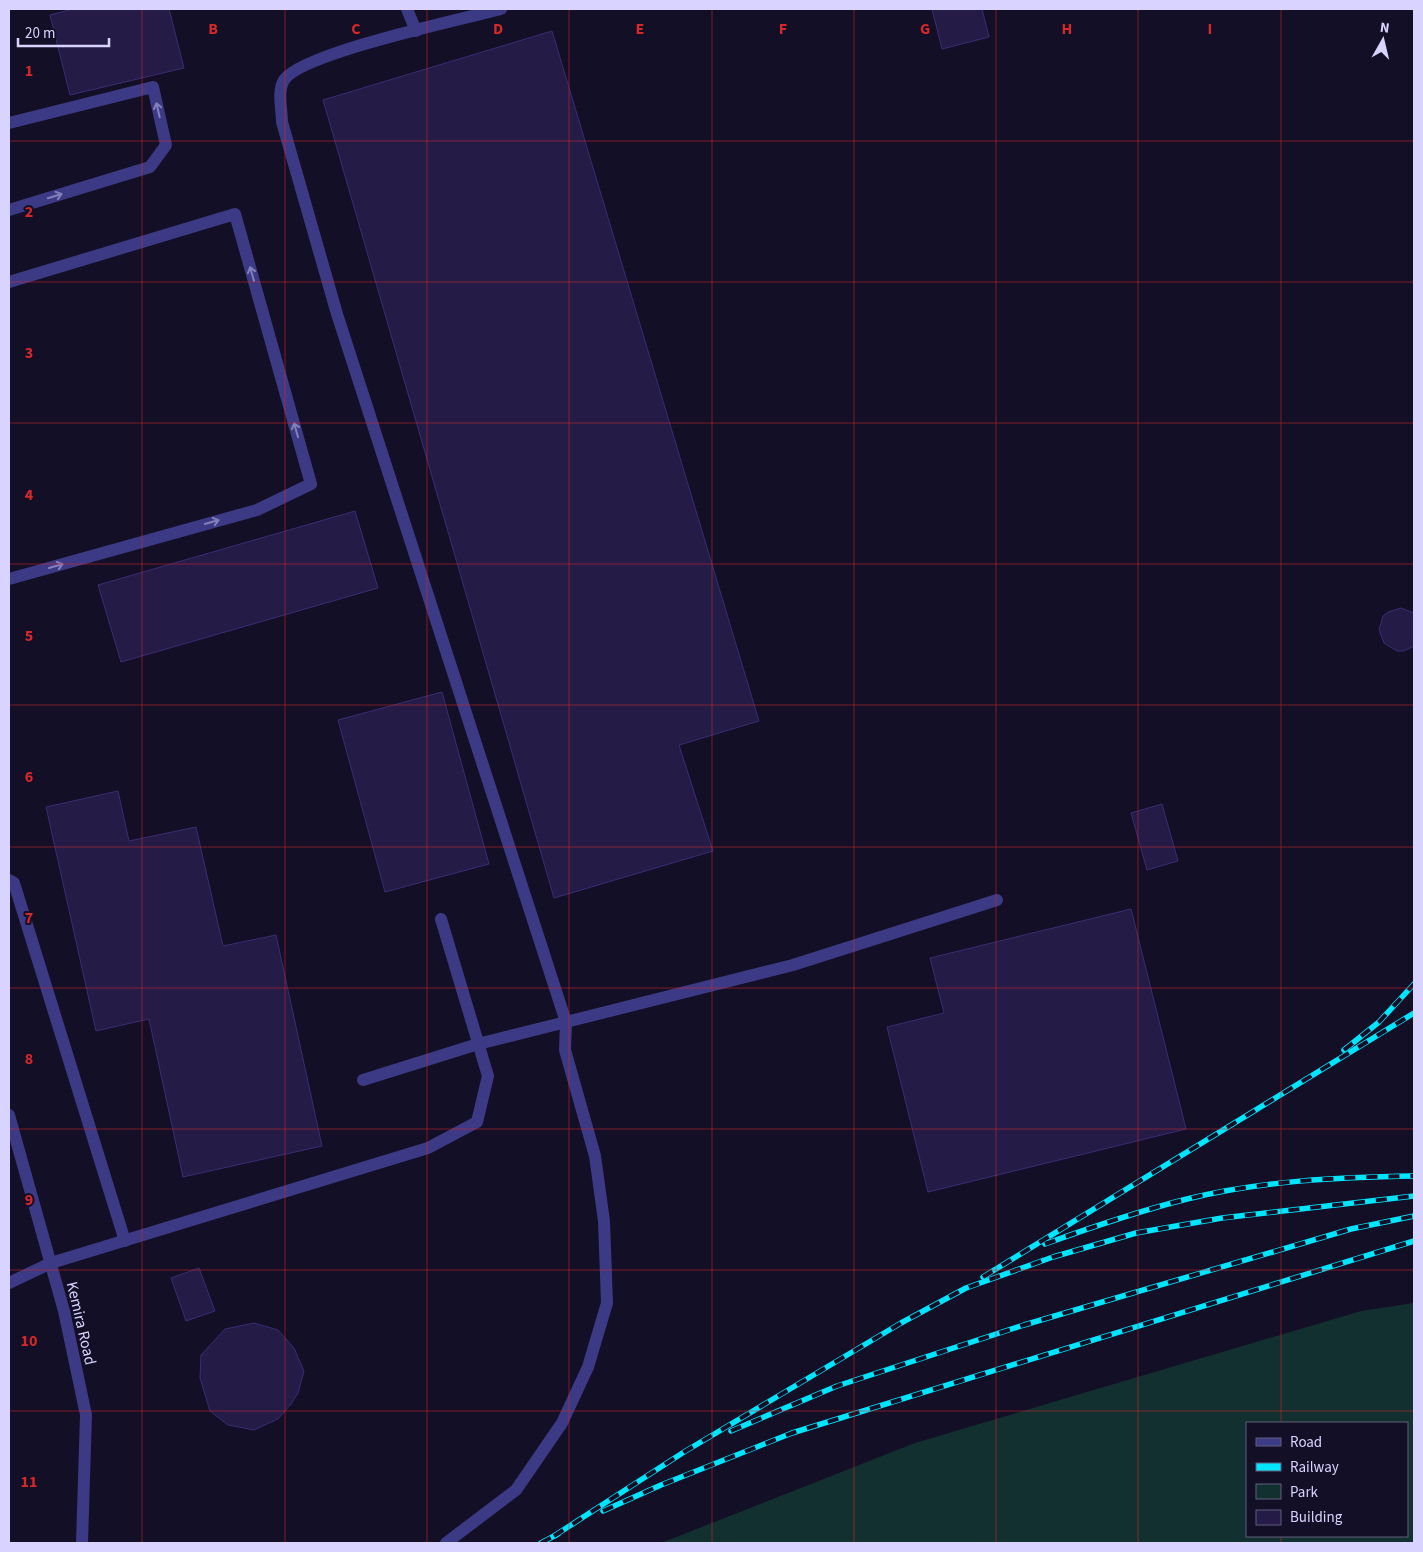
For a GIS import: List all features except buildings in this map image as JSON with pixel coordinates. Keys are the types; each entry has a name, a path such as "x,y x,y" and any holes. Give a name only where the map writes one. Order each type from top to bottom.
{"street":[{"path":"407,9 416,31"},
{"path":"446,1543 516,1490 562,1423 588,1367 607,1303 604,1221 595,1156 565,1050 566,1022 340,324 282,122 282,87 283,82 292,72 337,52 501,9"},
{"path":"9,124 153,87 166,145 150,167 9,210"},
{"path":"9,282 235,214 311,484 257,510 9,579"},
{"path":"9,880 14,883 125,1241"},
{"path":"363,1080 478,1044 793,965 997,900"},
{"path":"9,1283 51,1263 428,1148 477,1122 488,1076 442,918"},
{"name":"Kemira Road","path":"9,1115 64,1311 86,1415 82,1543"}],"green space":[{"path":"1414,1303 1414,1543 661,1543 915,1443 1361,1311"}],"railway":[{"path":"1344,1050 1379,1022 1414,984"},
{"path":"983,1277 1414,1013"},
{"path":"1045,1244 1133,1214 1215,1193 1300,1181 1414,1176"},
{"path":"554,1536 684,1452 901,1323 966,1288 1053,1257 1136,1233 1222,1218 1414,1196"},
{"path":"731,1431 837,1386 1024,1325 1351,1229 1414,1216"},
{"path":"603,1511 661,1485 792,1433 1414,1241"},
{"path":"541,1543 558,1534"}]}
